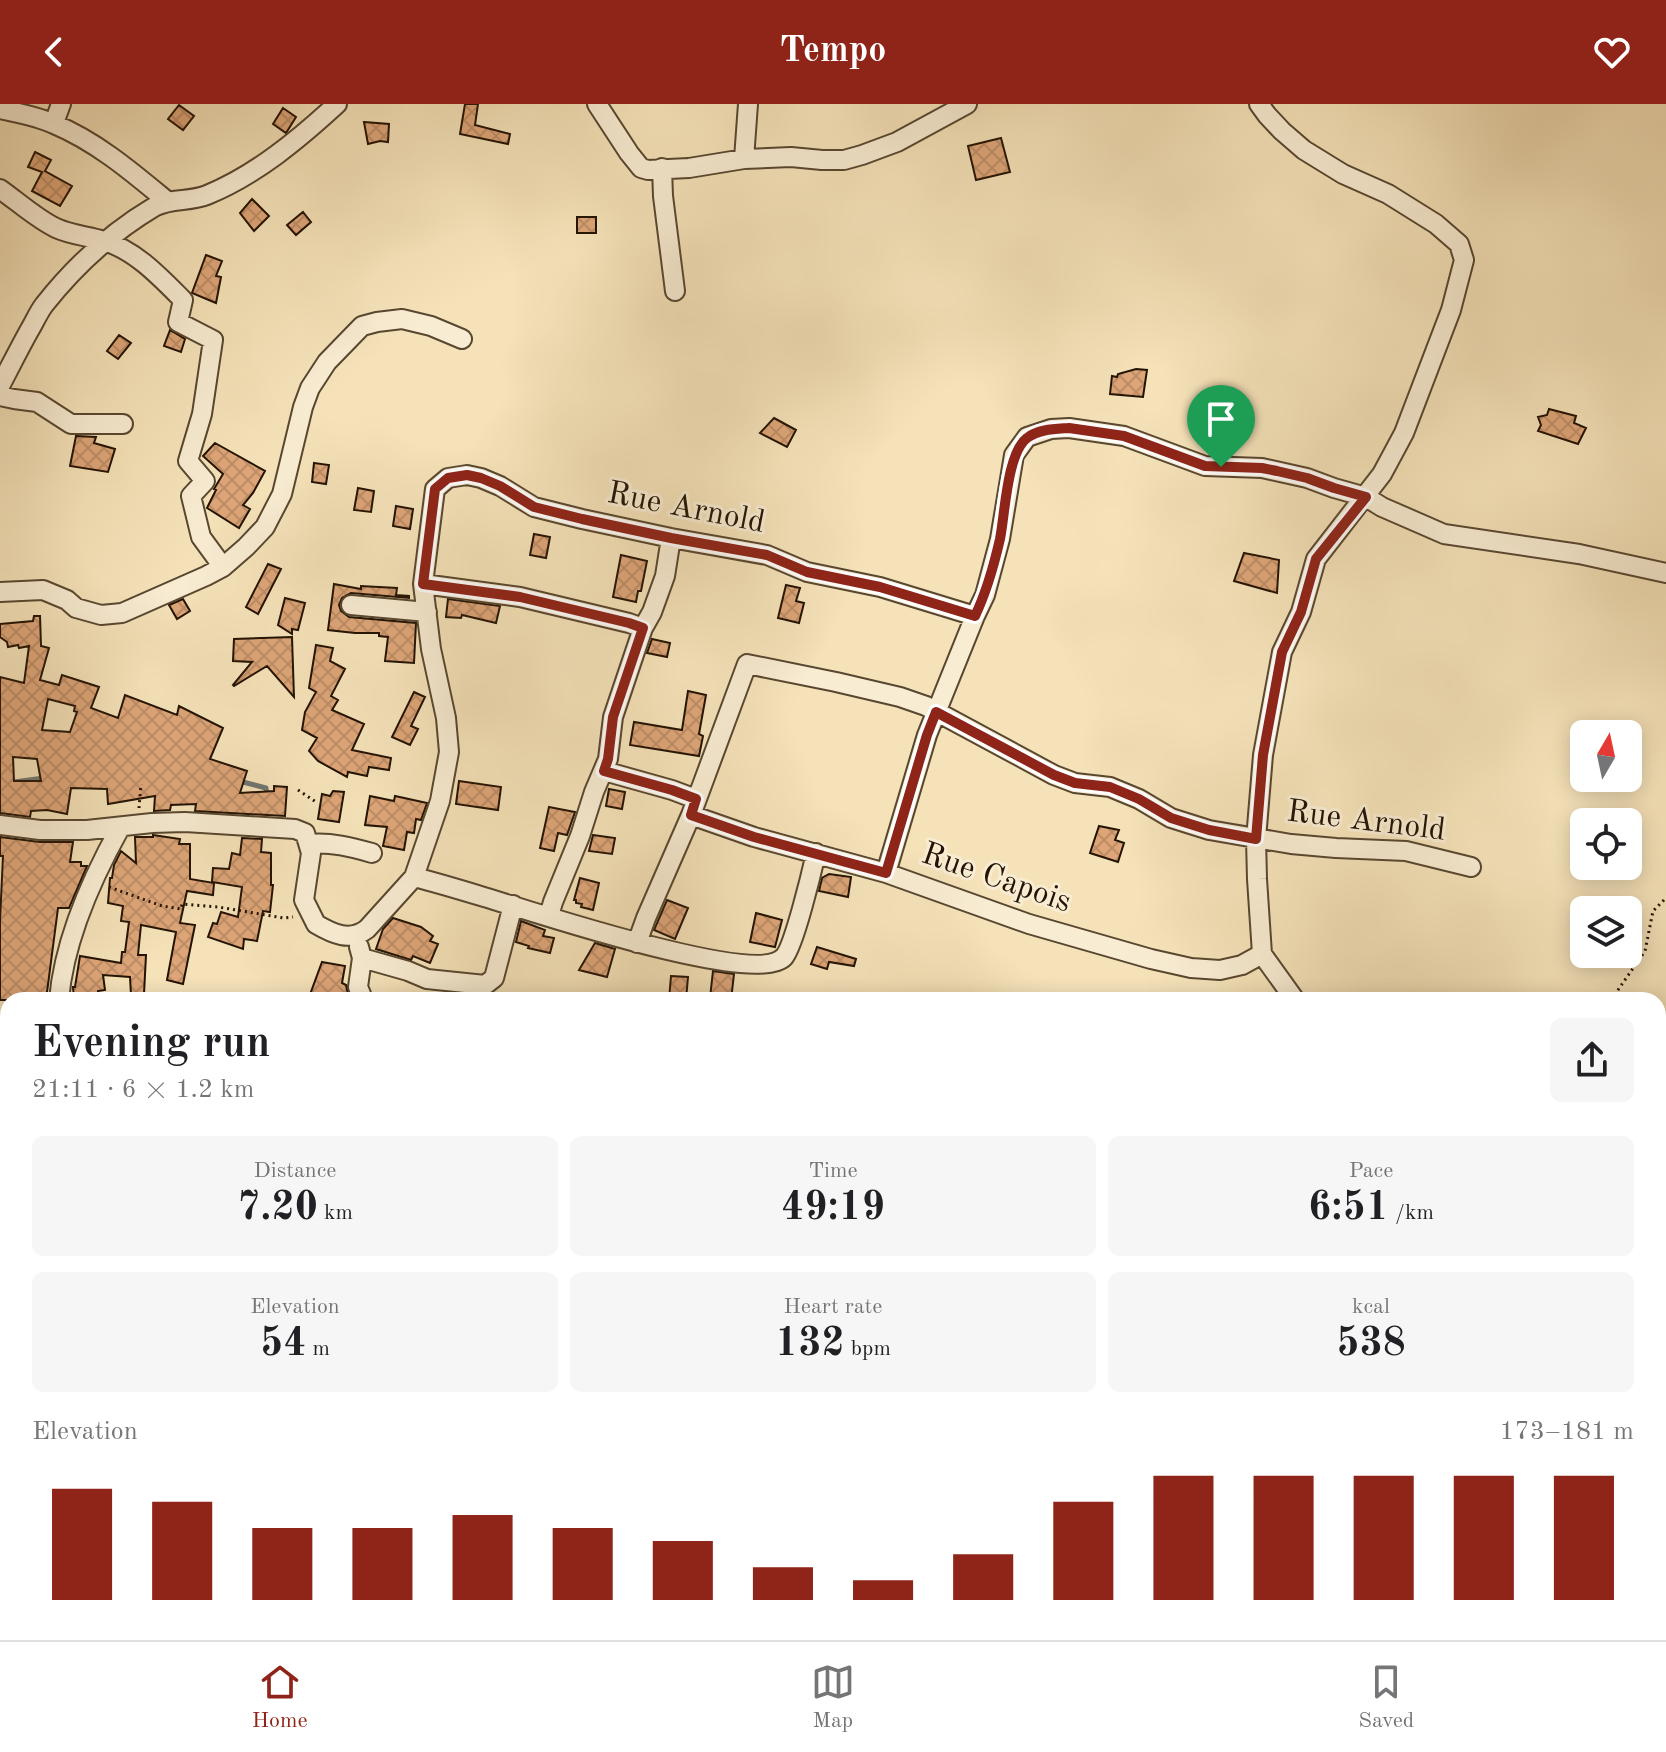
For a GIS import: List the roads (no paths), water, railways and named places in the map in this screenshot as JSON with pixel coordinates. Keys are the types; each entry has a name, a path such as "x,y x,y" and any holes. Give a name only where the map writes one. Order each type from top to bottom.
{"street":[{"path":"54,123 61,104"},
{"path":"0,386 43,307 79,265 106,241 167,201 203,197 225,187 270,160 337,104"},
{"path":"744,159 748,104"},
{"path":"1259,104 1282,131 1304,150 1343,174 1388,194 1436,224 1459,244 1464,260 1451,310 1404,433 1366,497 1316,559 1301,612 1282,652 1263,755 1256,839 1262,954 1289,992"},
{"path":"601,105 629,153 641,168 648,170 689,168 744,159 791,157 844,160 897,142 956,107"},
{"path":"0,109 54,123 88,141 167,201"},
{"path":"662,168 675,291"},
{"path":"0,189 55,228 106,241 142,262 183,300 178,322 213,340 202,414 188,461 205,481 191,496 201,537 223,567"},
{"path":"0,592 43,590 67,600 76,608 101,615 122,613 223,567 265,527 282,494 310,388 327,362 362,326 402,319 431,326 462,339"},
{"path":"0,396 37,402 71,424 123,424"},
{"path":"886,873 927,735 985,595 1000,539 1014,455 1027,437 1051,429 1124,436 1205,466 1262,468 1307,478 1366,497 1444,534 1579,554 1666,573"},
{"name":"Rue Arnold","path":"358,936 414,877 440,801 449,752 423,584 435,489 448,478 467,475 481,478 534,507 671,538 767,555 807,572 880,587 975,616"},
{"path":"549,916 608,759 613,717 643,628 665,576 671,538"},
{"path":"423,584 520,597 643,628"},
{"path":"351,605 427,612"},
{"name":"Rue Arnold","path":"694,807 747,664 900,697 926,706 1054,775 1075,783 1110,787 1139,799 1171,818 1209,830 1336,848 1406,851 1471,867"},
{"name":"Rue Capois","path":"604,771 672,790 694,807 754,837 886,873 1029,924 1164,962 1220,970 1242,965 1262,954"},
{"path":"637,943 694,807"},
{"path":"0,825 40,830 185,822 295,829 307,838 323,843 372,853"},
{"path":"60,992 78,917 104,857 129,826"},
{"path":"307,838 311,853 304,900 316,924 346,937 358,936 362,958 358,987 360,992"},
{"path":"414,877 637,943 693,956 770,964 783,958 790,946 816,853"},
{"path":"362,958 427,979 485,985 494,978 513,905"}],"waterway":[{"path":"14,782 44,778"},
{"path":"239,781 266,788 267,797"}]}
